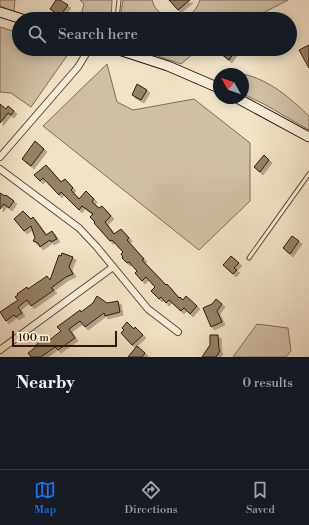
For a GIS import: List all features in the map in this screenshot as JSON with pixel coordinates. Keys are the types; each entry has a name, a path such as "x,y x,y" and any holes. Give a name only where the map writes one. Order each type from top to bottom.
{"main road":[{"path":"0,12 12,16"},
{"path":"137,56 168,66 213,85"},
{"path":"248,104 309,137"}],"street":[{"path":"0,157 78,67 85,56"},
{"path":"0,169 80,228 148,308 178,332"},
{"path":"0,350 113,267"}],"lane":[{"path":"118,12 119,0"},
{"path":"249,258 309,174"}],"shaded area":[{"path":"0,0 15,0 14,12 0,6"},
{"path":"80,0 112,0 111,12 82,12 84,4"},
{"path":"123,0 152,0 157,10 160,12 121,12"},
{"path":"200,0 288,0 265,12 193,12"},
{"path":"0,27 12,31 12,56 67,56 31,107 11,93 0,92"},
{"path":"158,56 191,56 181,64"},
{"path":"107,64 117,102 133,110 194,99 250,143 250,201 199,250 43,126"},
{"path":"249,76 279,90 309,116 309,130 249,97"},
{"path":"257,324 288,328 291,351 286,357 233,357"}],"building":[{"path":"56,0 60,0 68,5 63,12 54,12 50,9"},
{"path":"169,0 190,0 178,10"},
{"path":"309,45 309,68 299,50"},
{"path":"224,56 232,56 229,60"},
{"path":"137,84 147,90 141,100 132,95"},
{"path":"0,104 6,109 8,106 14,111 11,115 8,113 0,123"},
{"path":"35,141 44,149 31,166 22,159"},
{"path":"264,155 269,160 260,172 254,167"},
{"path":"46,165 61,182 65,179 73,188 71,190 79,199 86,191 94,199 92,202 99,208 102,206 111,216 105,222 114,234 121,229 129,238 127,240 144,259 142,260 166,285 167,284 179,298 180,297 183,300 186,296 197,306 190,314 184,308 181,311 169,300 166,303 161,297 159,299 151,291 155,287 146,277 142,281 135,273 137,271 129,262 127,263 122,258 123,257 121,254 123,252 112,240 110,241 90,217 93,214 82,206 79,210 61,192 59,195 43,178 40,181 34,175"},
{"path":"0,193 5,196 6,195 14,201 9,208 4,204 0,209"},
{"path":"23,211 31,219 33,217 46,235 52,231 57,239 51,242 50,240 40,247 38,243 33,241 35,238 31,226 24,231 14,219"},
{"path":"292,236 299,241 290,254 283,248"},
{"path":"62,253 73,257 69,267 73,274 66,277 51,288 54,290 31,306 27,300 18,307 22,313 16,317 14,315 6,321 0,312 18,300 15,297 18,295 17,294 27,287 28,289 47,276 50,280 59,255 61,256"},
{"path":"231,256 239,263 234,268 237,270 233,274 223,265"},
{"path":"97,296 107,303 118,301 120,312 105,316 104,313 85,327 80,321 69,329 75,338 58,350 55,347 41,357 31,357 28,353 37,346 36,345 44,338 47,342 61,331 57,327 80,310 81,312 93,303"},
{"path":"216,299 222,304 217,311 222,322 211,327 203,308 212,304"},
{"path":"127,322 143,335 132,345 121,333 124,330 122,328"},
{"path":"210,335 218,335 220,351 216,357 202,357 210,345"},
{"path":"137,346 145,353 142,357 128,357"}]}
